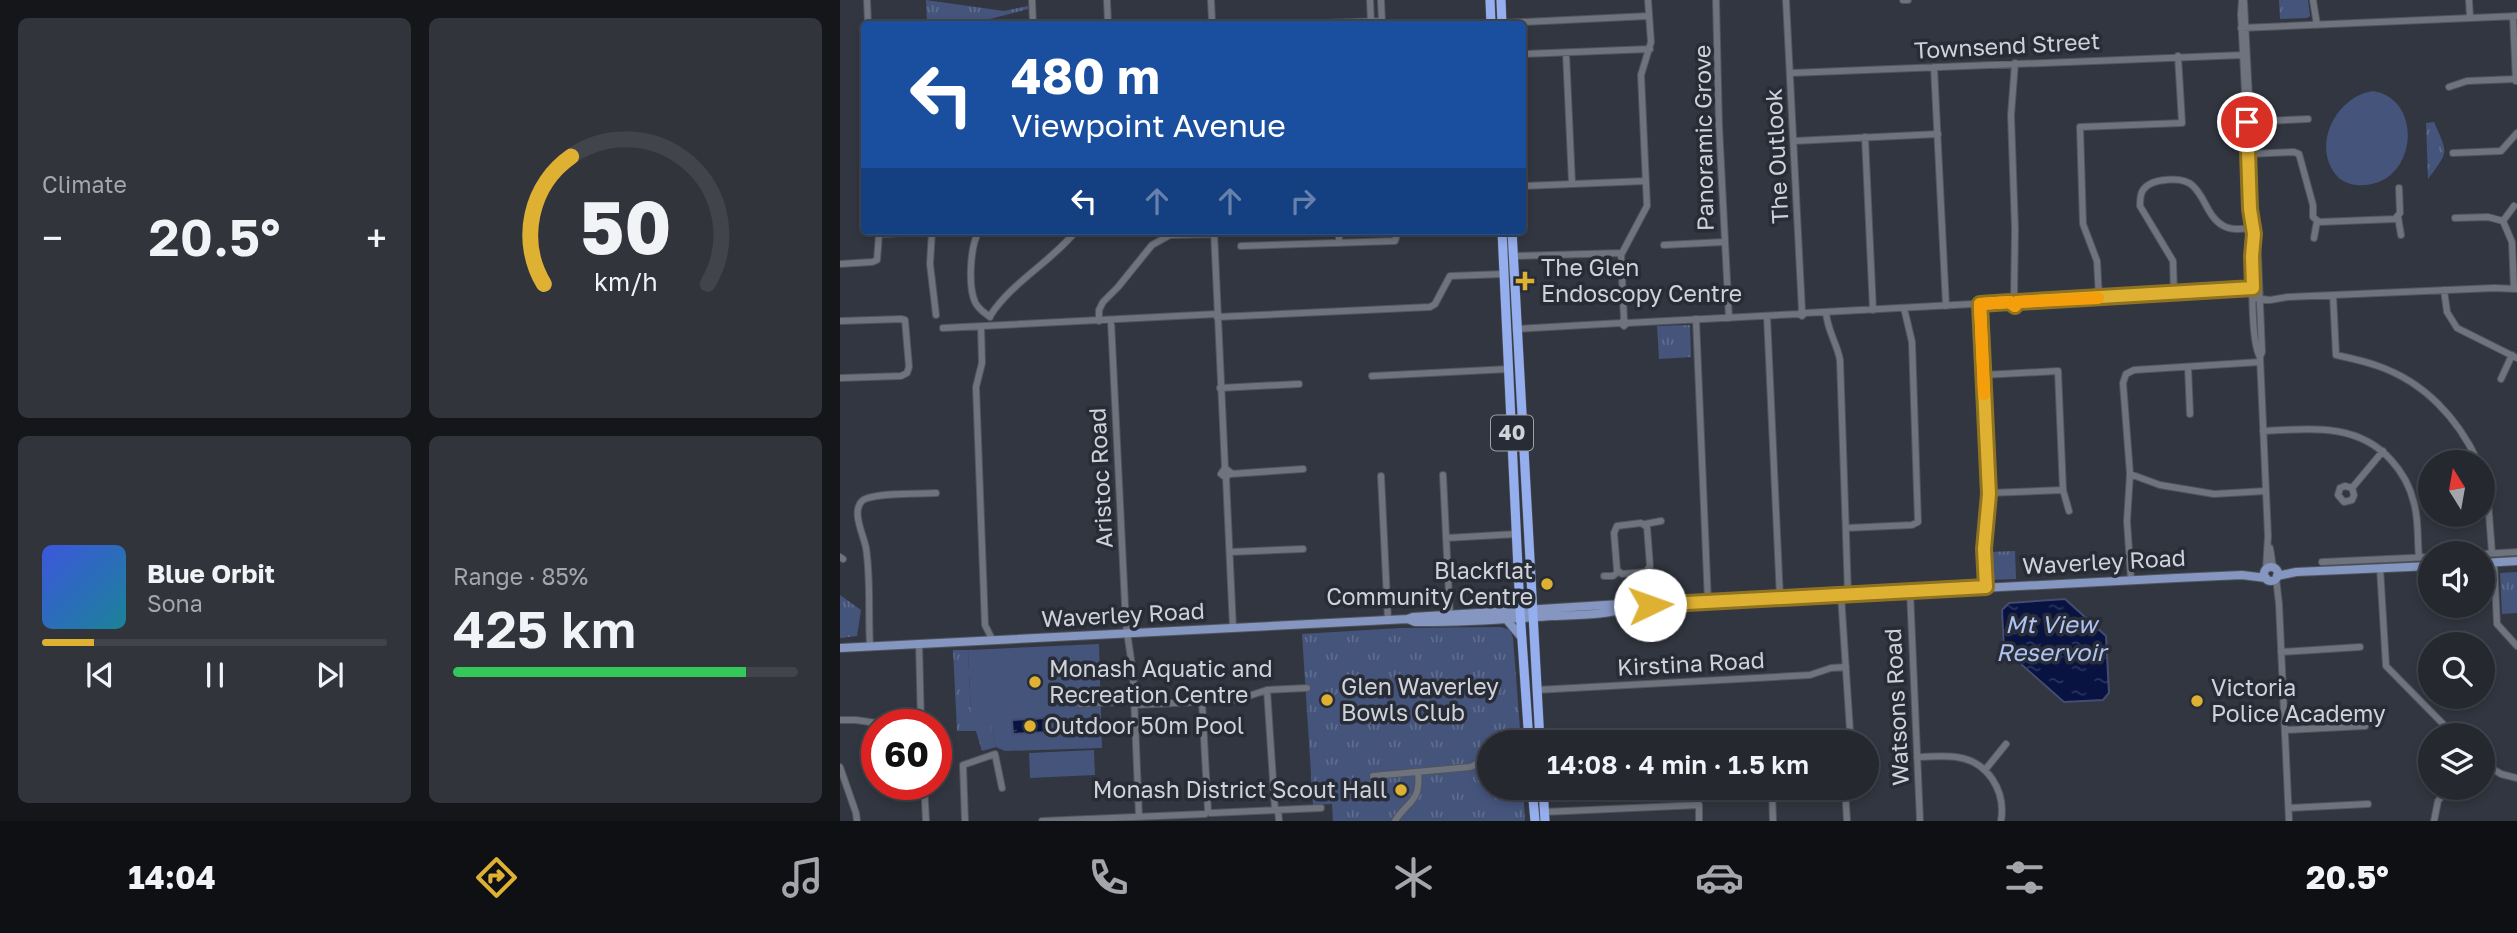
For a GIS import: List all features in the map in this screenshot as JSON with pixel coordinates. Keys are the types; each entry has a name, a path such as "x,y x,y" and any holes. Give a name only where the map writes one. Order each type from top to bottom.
{"highway":[{"path":"1490,0 1491,21"},
{"path":"1501,0 1502,21"},
{"name":"40","path":"1502,235 1504,274 1512,329 1520,495 1517,534 1519,597 1529,730"},
{"name":"40","path":"1512,235 1509,369 1539,730"},
{"path":"1533,800 1535,821"}],"main road":[{"path":"2495,558 2517,561"},
{"name":"Waverley Road","path":"840,648 1413,617 1621,611 1650,605 2418,567"},
{"path":"1519,597 1506,615 1522,638"},
{"path":"1530,597 1545,613 1532,631"}],"street":[{"path":"867,0 868,21"},
{"path":"1032,0 1033,21"},
{"path":"1107,0 1108,21"},
{"path":"1211,0 1212,21"},
{"path":"1370,0 1371,21"},
{"path":"1381,0 1382,21"},
{"path":"1624,322 1622,253 1647,209 1641,74 1650,49 1648,0"},
{"name":"Panoramic Grove","path":"1716,0 1729,318"},
{"name":"The Outlook","path":"1786,0 1802,312"},
{"path":"2313,0 2317,25"},
{"path":"2469,0 2470,18"},
{"path":"2243,4 2257,296 2257,353 2260,361 2271,574 2278,599 2289,821"},
{"path":"1526,23 1649,16"},
{"path":"2244,28 2515,16 2516,81 2467,81 2449,87"},
{"path":"2244,28 2243,53 2249,122"},
{"path":"1526,54 1650,49"},
{"path":"1566,52 1572,183"},
{"name":"Townsend Street","path":"1791,73 2243,53"},
{"path":"2099,298 2097,261 2082,224 2080,127 2182,123 2178,56"},
{"path":"2014,301 2011,115 2015,63"},
{"path":"1934,67 1946,306"},
{"path":"2249,122 2308,120"},
{"path":"2453,153 2501,151 2517,133"},
{"path":"1794,141 1938,134"},
{"path":"1865,137 1872,310"},
{"path":"2250,154 2294,152 2299,155 2313,205 2313,217 2317,221 2382,220 2398,217"},
{"path":"1526,186 1646,180"},
{"path":"2174,294 2172,261 2140,206 2143,190 2148,185 2154,181 2185,181 2193,185 2218,223 2254,235"},
{"path":"2399,188 2398,217 2401,235"},
{"path":"2503,221 2514,206"},
{"path":"1512,329 2236,291 2270,300 2444,290 2515,289 2512,242 2503,221 2488,216 2455,218"},
{"path":"2314,238 2317,221"},
{"path":"840,264 877,260 878,235"},
{"path":"932,235 930,264 936,315"},
{"path":"977,235 972,249 973,293 981,311 990,316"},
{"path":"990,326 990,316 1010,289 1072,235"},
{"path":"1099,321 1099,310 1103,302 1152,245 1170,235"},
{"path":"1214,235 1233,628"},
{"path":"1339,235 1339,243"},
{"path":"1241,246 1395,241 1397,235"},
{"path":"1664,245 1724,242"},
{"path":"1513,256 1622,253"},
{"path":"1454,264 1455,274"},
{"path":"943,328 1430,307 1435,304 1449,277 1455,274 1504,274"},
{"path":"2444,290 2447,312 2457,328 2514,357 2501,379"},
{"path":"2333,295 2336,355 2378,365 2419,387 2453,419 2471,450"},
{"path":"2257,296 2288,298"},
{"path":"1980,304 1989,494 1984,549 1986,587"},
{"path":"1846,528 1912,525 1917,522 1912,342 1904,309"},
{"path":"1826,312 1826,324 1839,350 1840,360 1846,528 1844,595 1848,730"},
{"path":"1767,316 1780,598"},
{"path":"840,321 901,318 905,320 908,336 908,373 901,376 840,378"},
{"path":"1696,319 1708,602"},
{"name":"Aristoc Road","path":"1111,321 1127,634 1135,703 1139,817"},
{"path":"976,642 983,635 985,625 976,387 982,363 981,327"},
{"path":"2131,580 2127,512 2130,474 2123,383 2126,374 2134,370 2260,361"},
{"path":"1983,375 2058,371 2064,365"},
{"path":"2188,367 2190,414"},
{"path":"1372,376 1509,369"},
{"path":"2058,371 2063,490 2069,510"},
{"path":"1220,388 1299,384"},
{"path":"2263,431 2334,430 2360,437 2383,451 2404,477 2417,516 2418,557 2322,562"},
{"path":"2352,488 2383,451"},
{"path":"1227,473 1303,469"},
{"path":"2130,474 2160,485 2214,494 2266,491"},
{"path":"1443,475 1450,618"},
{"path":"1381,476 1388,620"},
{"path":"1989,494 2063,490"},
{"path":"870,646 866,550 857,512 859,505 873,496 936,493"},
{"path":"1618,572 1615,528 1620,524 1661,521"},
{"path":"1645,524 1648,530 1650,566 1646,572"},
{"path":"1446,538 1517,534"},
{"path":"1230,552 1303,548"},
{"path":"2495,558 2517,552"},
{"path":"2380,568 2386,666 2442,723"},
{"path":"1604,576 1613,576 1618,572 1646,572"},
{"path":"1646,572 1650,578 1650,605"},
{"name":"Watsons Road","path":"1910,591 1920,821"},
{"path":"2495,591 2497,624 2517,646"},
{"path":"985,625 993,641"},
{"path":"919,643 921,709"},
{"path":"2281,652 2360,648"},
{"name":"Kirstina Road","path":"1536,690 1811,676 1832,667 1846,667"},
{"path":"1081,704 1236,700 1267,690 1307,688"},
{"path":"1267,690 1279,821"},
{"path":"1202,702 1208,815"},
{"path":"840,720 861,721"},
{"path":"2285,730 2365,726"},
{"path":"1985,771 2006,744"},
{"path":"965,821 963,765 995,754 1002,788"},
{"path":"1917,757 1956,757 1970,760 1985,771 1999,789 2003,804 2001,821"},
{"path":"1373,776 1477,764"},
{"path":"840,767 857,821"},
{"path":"2495,770 2517,778"},
{"path":"1395,821 1413,802 1419,772"},
{"path":"925,800 926,821"},
{"path":"1772,800 1773,821"},
{"path":"1846,800 1847,821"},
{"path":"2434,821 2439,800"},
{"path":"2289,808 2368,804"},
{"path":"1545,816 1699,805 1699,821"},
{"path":"1042,821 1321,808"}],"green space":[{"path":"926,0 1004,11 1028,6 1028,9 986,21 927,21"},
{"path":"2279,0 2308,0 2310,16 2280,19"},
{"path":"2373,91 2389,97 2401,109 2407,123 2408,140 2404,156 2395,170 2382,180 2365,185 2351,184 2339,178 2330,166 2326,152 2327,139 2331,125 2348,102"},
{"path":"2434,122 2444,152 2440,163 2428,179 2426,123"},
{"path":"1690,325 1691,357 1659,359 1657,326"},
{"path":"2015,551 2016,579 1992,580 1989,552"},
{"path":"2517,572 2517,613 2502,614 2500,573"},
{"path":"840,595 861,610 857,636 840,638"},
{"path":"1501,627 1510,630 1513,638 1520,730 1477,730 1477,800 1524,800 1525,821 1333,821 1332,804 1313,805 1302,634 1400,628"},
{"name":"Monash Aquatic and Recreation Centre","path":"1099,644 1102,748 1005,751 996,747 991,726 971,715 968,650"},
{"path":"953,650 968,650 971,714 991,726 996,747 982,751 976,731 957,731"},
{"path":"1094,750 1095,775 1030,778 1029,753"}],"water":[{"name":"Mt View Reservoir","path":"2065,599 2106,636 2109,693 2103,700 2064,702 2004,649 2002,610 2009,603"},
{"name":"Outdoor 50m Pool","path":"1047,718 1047,732 1013,734 1012,720"}],"slow traffic":[{"path":"1984,394 1980,304 2010,302 2015,306 2017,302 2098,298"}],"place":[{"name":"The Glen Endoscopy Centre","path":"1525,281"},
{"name":"Blackflat Community Centre","path":"1547,584"},
{"name":"Monash Aquatic and Recreation Centre","path":"1035,682"},
{"name":"Glen Waverley Bowls Club","path":"1327,700"},
{"name":"Victoria Police Academy","path":"2197,701"},
{"name":"Outdoor 50m Pool","path":"1030,726"},
{"name":"Monash District Scout Hall","path":"1401,790"}],"route":[{"path":"1650,605 1986,587 1984,549 1989,494 1980,304 2010,302 2015,306 2017,302 2253,288 2254,234 2250,209 2247,122"}]}
